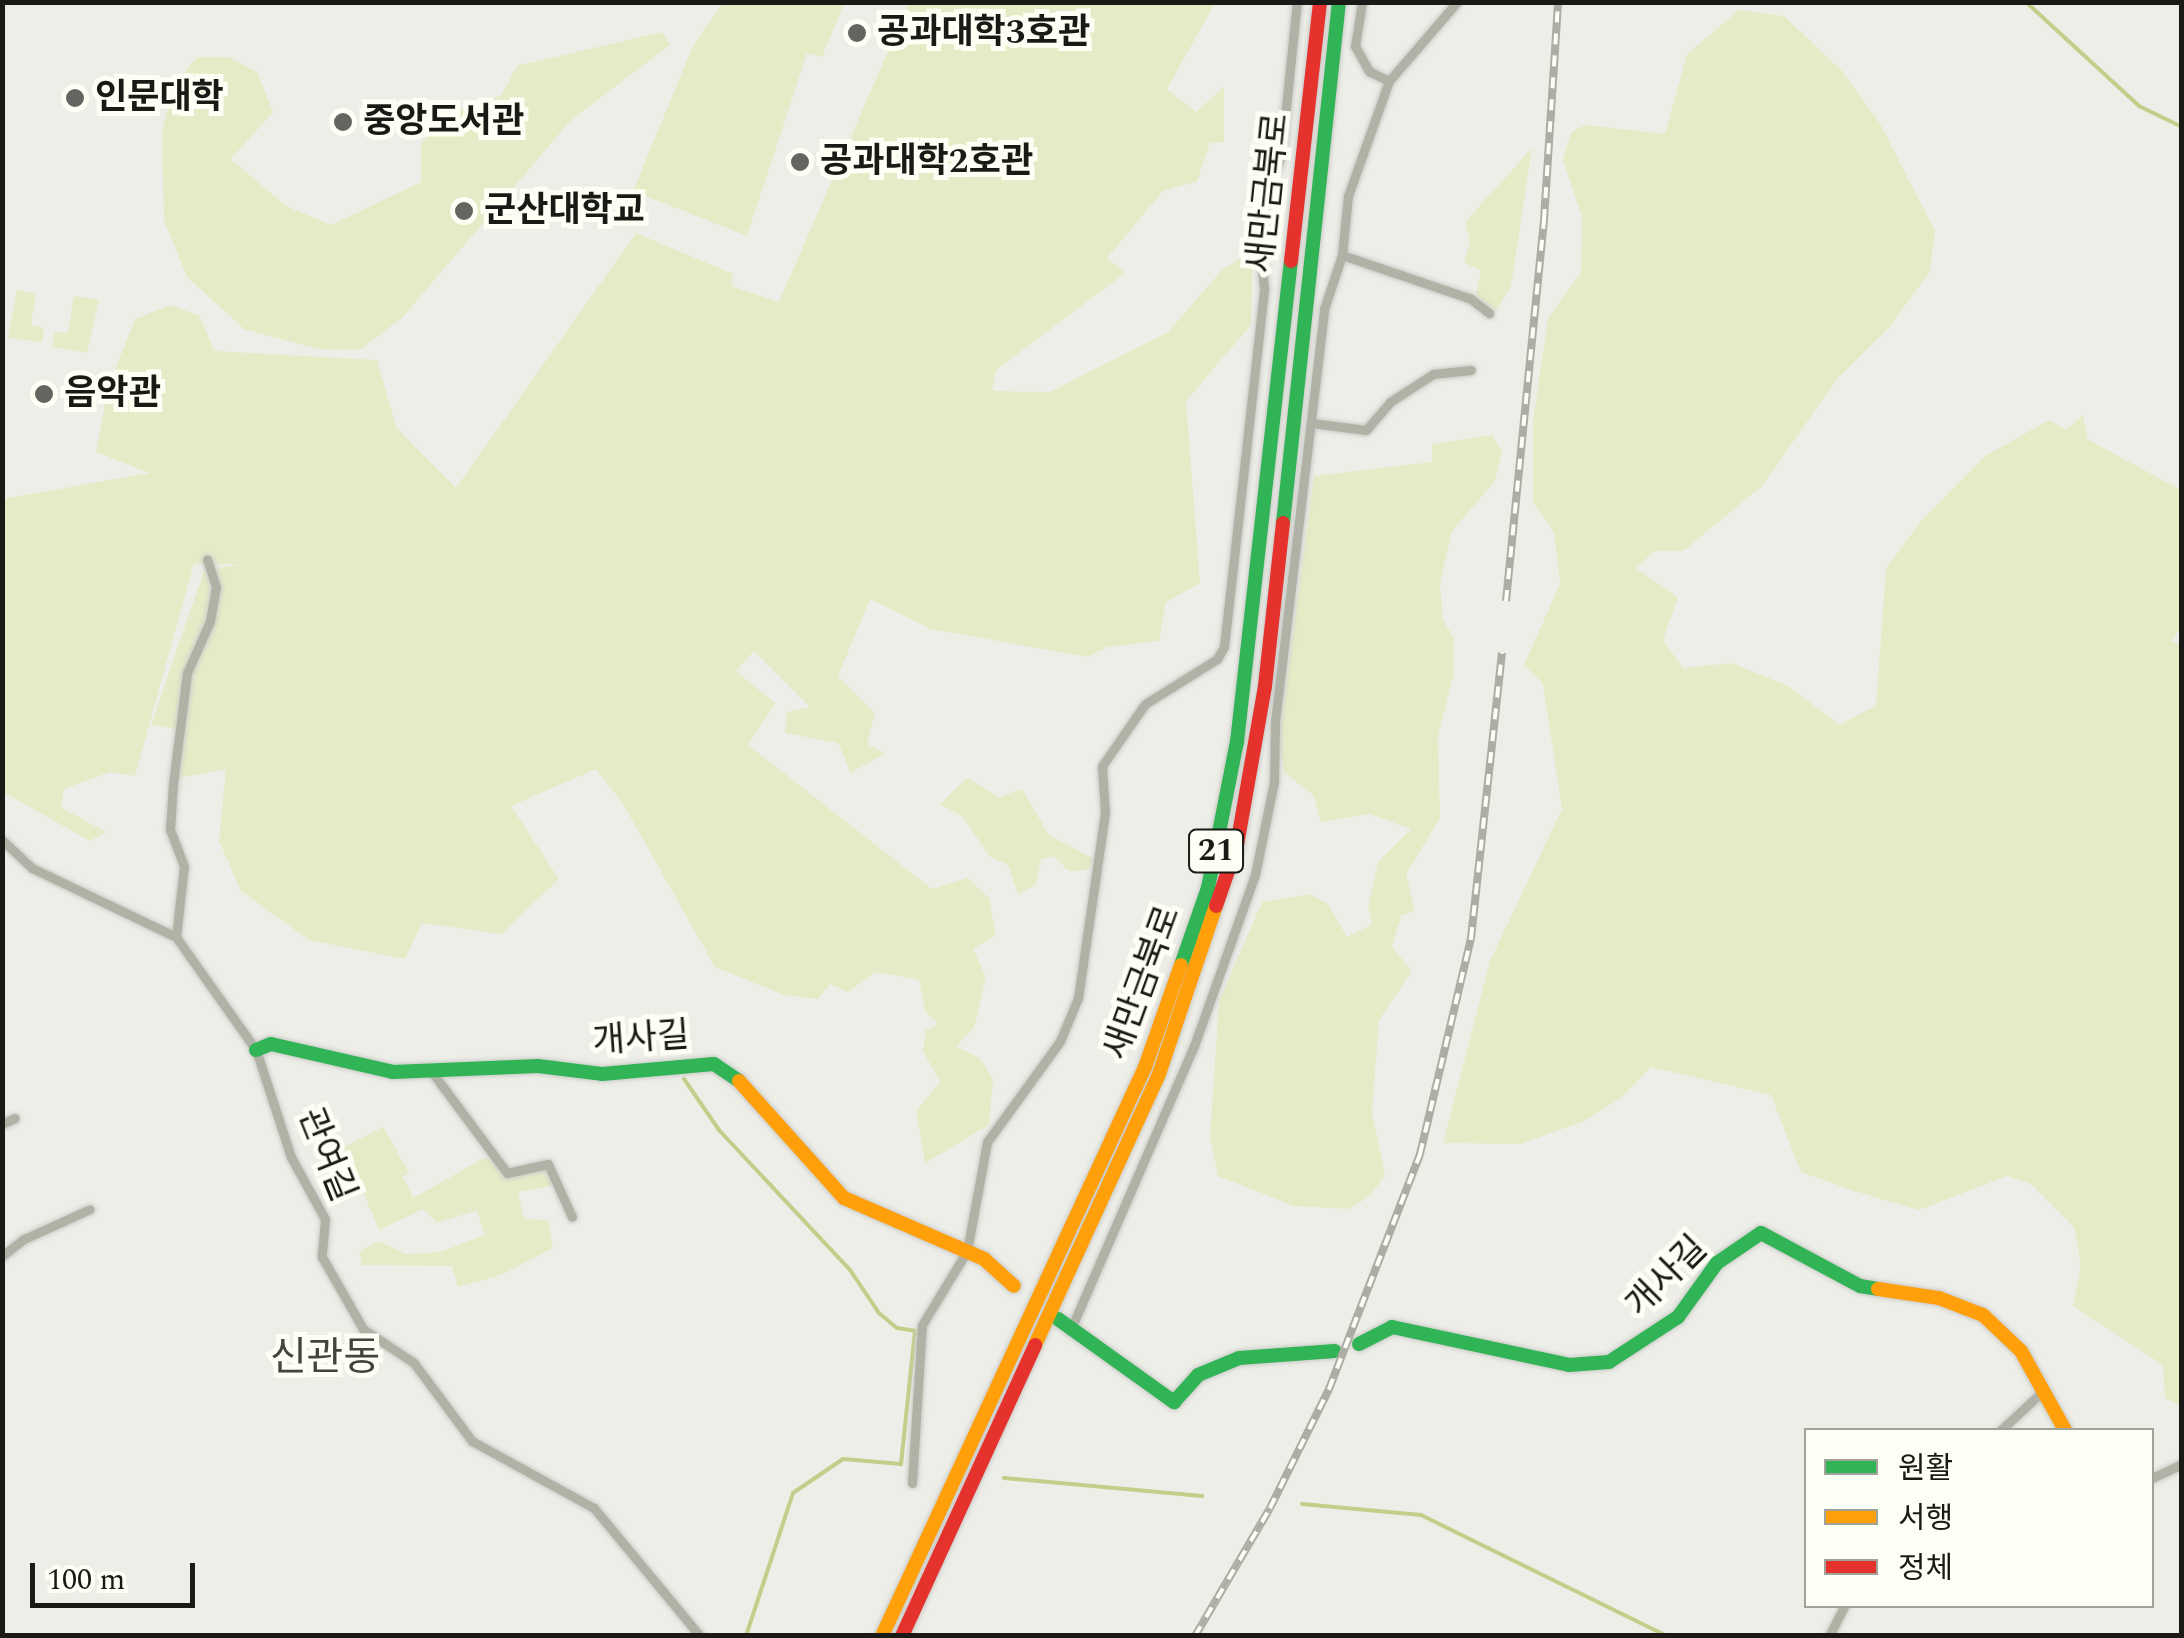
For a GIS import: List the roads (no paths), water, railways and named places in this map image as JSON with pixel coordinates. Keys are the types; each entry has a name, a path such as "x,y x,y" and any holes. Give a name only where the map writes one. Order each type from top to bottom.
{"main road":[{"name":"새만금북로","path":"882,1636 1145,1067 1208,888 1238,742 1320,2"},
{"name":"새만금북로","path":"902,1636 1159,1074 1237,844 1265,686 1339,2"},
{"name":"개사길","path":"256,1050 271,1044 393,1072 538,1066 566,1074 602,1074 714,1064 731,1072 844,1198 967,1252 1014,1286"},
{"name":"개사길","path":"1358,1344 1392,1327 1568,1365 1609,1362 1678,1317 1716,1263 1761,1233 1860,1286 1940,1298 1984,1315 2003,1328 2064,1428"},
{"path":"1058,1319 1174,1402 1198,1375 1239,1358 1335,1351"}],"street":[{"path":"912,1483 922,1325 967,1252 987,1142 1060,1040 1078,998 1104,813 1102,766 1146,704 1218,658 1224,647 1264,288 1259,241 1265,196 1281,156 1297,2"},
{"path":"1362,2 1354,46 1369,71 1389,81"},
{"path":"1070,1330 1194,1046 1255,874 1274,782 1275,722 1324,309 1342,256 1348,196 1389,81 1457,2"},
{"path":"1342,256 1471,298 1489,314"},
{"path":"1312,423 1366,430 1390,402 1433,374 1470,370"},
{"path":"176,937 184,866 170,830 187,674 210,621 216,587 208,559"},
{"name":"관여길","path":"2,840 32,868 176,937 256,1050 291,1156 325,1219 322,1257 364,1330 414,1363 472,1441 594,1508 700,1636"},
{"path":"430,1070 507,1173 548,1164 572,1217"},
{"path":"2,1124 15,1118"},
{"path":"2,1256 24,1238 90,1209"},
{"path":"2003,1428 2044,1390"},
{"path":"2154,1477 2182,1464"},
{"path":"1829,1636 1843,1608"}],"waterway":[{"path":"2026,2 2139,106 2182,127"},
{"path":"684,1079 719,1130 850,1270 879,1313 897,1328 915,1331 901,1464 843,1459 793,1493 746,1636"},
{"path":"1004,1478 1202,1496"},
{"path":"1302,1504 1421,1515 1667,1636"}],"railway":[{"path":"1506,601 1544,220 1558,2"},
{"path":"1195,1636 1270,1508 1329,1389 1420,1154 1471,938 1502,653"}],"place":[{"name":"공과대학3호관","path":"857,33"},
{"name":"인문대학","path":"75,98"},
{"name":"중앙도서관","path":"343,122"},
{"name":"공과대학2호관","path":"800,162"},
{"name":"군산대학교","path":"464,211"},
{"name":"음악관","path":"44,394"}],"district":[{"name":"신관동","path":"325,1359"}]}
